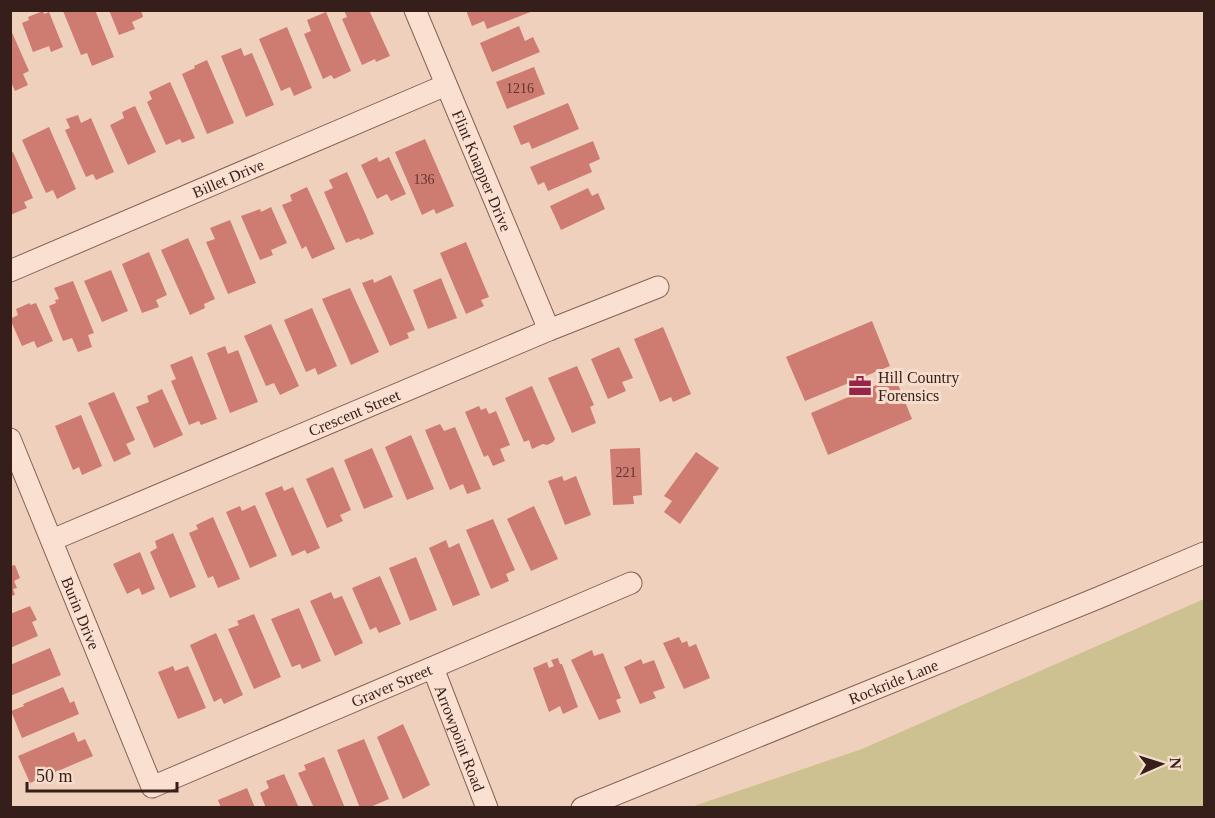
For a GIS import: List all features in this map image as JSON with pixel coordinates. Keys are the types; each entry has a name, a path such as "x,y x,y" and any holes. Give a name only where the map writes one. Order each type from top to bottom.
{"street":[{"name":"Flint Knapper Drive","path":"415,10 549,330"},
{"name":"Billet Drive","path":"10,271 446,85"},
{"name":"Crescent Street","path":"52,540 549,330 658,287"},
{"name":"Burin Drive","path":"10,439 152,787"},
{"name":"Rockride Lane","path":"582,807 1204,553"},
{"name":"Graver Street","path":"152,787 631,584"},
{"name":"Arrowpoint Road","path":"433,668 487,807"}],"shaded area":[{"path":"1204,599 1204,807 691,807 862,749"}],"building":[{"path":"95,10 114,57 92,66 87,53 81,55 63,11"},
{"path":"109,10 141,10 143,17 132,22 135,29 119,35"},
{"path":"344,10 369,10 390,56 362,65 342,19 347,17"},
{"path":"466,10 533,11 487,29 484,21 472,26"},
{"path":"43,11 44,14 49,12 63,47 51,52 49,46 33,52 22,23 29,20 28,17"},
{"path":"326,12 351,71 334,79 331,75 323,79 304,34 311,31 307,20"},
{"path":"519,26 525,41 533,37 540,52 492,72 480,43"},
{"path":"287,27 312,88 294,96 290,87 281,91 259,39"},
{"path":"10,28 29,71 23,74 28,85 15,91 10,80"},
{"path":"241,48 244,56 252,53 274,105 246,117 221,56"},
{"path":"207,60 234,123 207,134 182,74"},
{"path":"534,67 545,94 507,109 496,82"},
{"path":"170,82 195,138 182,143 180,139 166,145 147,102 152,99 149,92"},
{"path":"568,103 579,129 532,149 529,142 521,145 513,126"},
{"path":"135,106 156,152 128,165 110,125 124,118 122,112"},
{"path":"78,115 81,123 91,118 114,172 96,180 93,174 86,177 65,130 70,128 66,119"},
{"path":"49,127 76,189 57,199 53,190 46,193 22,140"},
{"path":"425,139 454,206 436,214 434,209 422,215 395,152"},
{"path":"593,141 600,159 589,164 592,172 548,191 544,182 538,185 530,167"},
{"path":"13,152 33,198 24,202 27,208 10,215 10,153"},
{"path":"377,157 379,162 389,157 406,194 391,201 387,194 377,199 361,165"},
{"path":"347,172 374,234 346,243 324,192 333,188 329,180"},
{"path":"307,187 335,249 312,259 306,246 302,249 282,205 292,201 290,195"},
{"path":"588,188 592,196 598,193 605,209 561,230 550,206"},
{"path":"271,207 287,243 271,250 273,255 260,260 241,216 260,209 261,212"},
{"path":"230,220 256,283 228,294 206,242 215,239 210,228"},
{"path":"188,238 215,299 204,304 205,308 190,315 161,250"},
{"path":"466,242 489,297 481,300 484,306 466,314 440,253"},
{"path":"149,252 167,295 156,300 159,307 142,313 122,264"},
{"path":"111,270 128,311 102,322 84,281"},
{"path":"391,275 415,330 407,333 409,338 390,346 362,283 373,279 374,283"},
{"path":"441,278 457,318 428,329 413,290"},
{"path":"73,281 94,333 88,335 92,347 78,352 72,338 63,341 49,306 59,299 54,288"},
{"path":"350,288 379,352 351,365 322,299"},
{"path":"30,303 30,305 36,303 53,341 37,348 34,341 22,346 10,319 18,315 16,309"},
{"path":"312,308 337,366 318,375 315,368 306,372 284,320"},
{"path":"872,321 890,366 805,401 786,357"},
{"path":"271,324 299,386 280,395 274,383 266,386 244,336"},
{"path":"663,327 691,394 673,402 671,397 660,402 634,339"},
{"path":"225,346 228,354 238,350 258,402 230,413 207,353"},
{"path":"619,347 633,378 622,382 626,391 608,399 591,359"},
{"path":"192,356 217,419 201,425 199,421 189,425 171,381 176,379 170,365"},
{"path":"577,366 594,405 590,407 596,423 572,433 548,378"},
{"path":"895,377 912,419 828,455 811,413"},
{"path":"532,386 555,439 547,445 543,444 532,449 529,440 524,442 505,398"},
{"path":"162,389 183,435 154,448 136,407 149,402 147,396"},
{"path":"114,392 135,440 126,444 131,454 114,462 88,403"},
{"path":"479,406 481,410 486,408 489,414 496,411 510,445 500,449 505,461 493,466 488,455 484,457 465,412"},
{"path":"81,415 102,466 82,475 79,467 73,470 55,426"},
{"path":"440,424 444,431 455,427 481,489 467,494 463,484 450,490 425,430"},
{"path":"411,435 434,489 407,500 385,447"},
{"path":"372,448 393,497 364,509 344,460"},
{"path":"640,448 642,495 633,496 634,504 613,505 610,449"},
{"path":"696,452 719,468 680,524 664,512 672,501 664,496"},
{"path":"333,467 351,510 340,515 343,521 327,528 306,479"},
{"path":"562,476 564,481 576,476 591,515 565,525 548,481"},
{"path":"282,486 284,491 293,487 320,548 307,554 305,550 292,556 265,493"},
{"path":"255,505 277,556 250,568 226,512 240,506 242,511"},
{"path":"534,506 558,559 531,571 507,519"},
{"path":"213,517 240,579 218,588 213,576 208,578 189,533 198,529 196,525"},
{"path":"493,519 515,570 506,574 509,581 491,589 466,530"},
{"path":"173,533 196,587 170,598 150,552 157,548 155,541"},
{"path":"446,540 449,548 459,543 480,595 453,606 429,548"},
{"path":"140,552 155,589 142,595 139,588 127,594 113,564"},
{"path":"416,557 437,610 410,621 389,568"},
{"path":"15,565 20,578 14,581 17,588 13,589 15,595 10,596 10,566"},
{"path":"380,576 401,624 379,633 376,627 370,630 352,588"},
{"path":"331,592 334,599 342,596 363,643 335,656 310,601"},
{"path":"30,606 37,620 32,622 38,636 10,648 10,614"},
{"path":"299,608 321,661 302,669 300,664 292,667 271,619"},
{"path":"254,614 281,677 254,689 228,629 239,625 237,621"},
{"path":"216,633 243,695 224,704 221,698 214,702 190,645"},
{"path":"679,637 682,643 687,641 689,647 696,644 710,678 684,689 663,643"},
{"path":"50,648 61,675 10,696 10,665"},
{"path":"592,650 594,656 603,653 621,698 616,700 621,712 599,720 571,660"},
{"path":"558,658 578,707 563,714 560,706 549,712 533,668 547,662 549,668 554,666 551,660"},
{"path":"641,659 643,664 654,660 665,688 653,692 656,698 640,704 624,667"},
{"path":"173,666 175,671 188,666 206,708 178,719 158,672"},
{"path":"63,687 70,703 74,701 79,714 22,738 11,711"},
{"path":"403,724 430,785 403,799 377,737"},
{"path":"74,732 78,742 85,739 93,756 30,783 18,756"},
{"path":"364,739 389,799 368,808 360,808 337,750"},
{"path":"324,757 345,808 314,808 298,773 306,770 304,765"},
{"path":"284,774 299,808 266,808 260,793 269,788 266,781"},
{"path":"247,788 255,808 221,808 218,800"}],"place":[{"name":"Hill Country Forensics","path":"860,386"}]}
